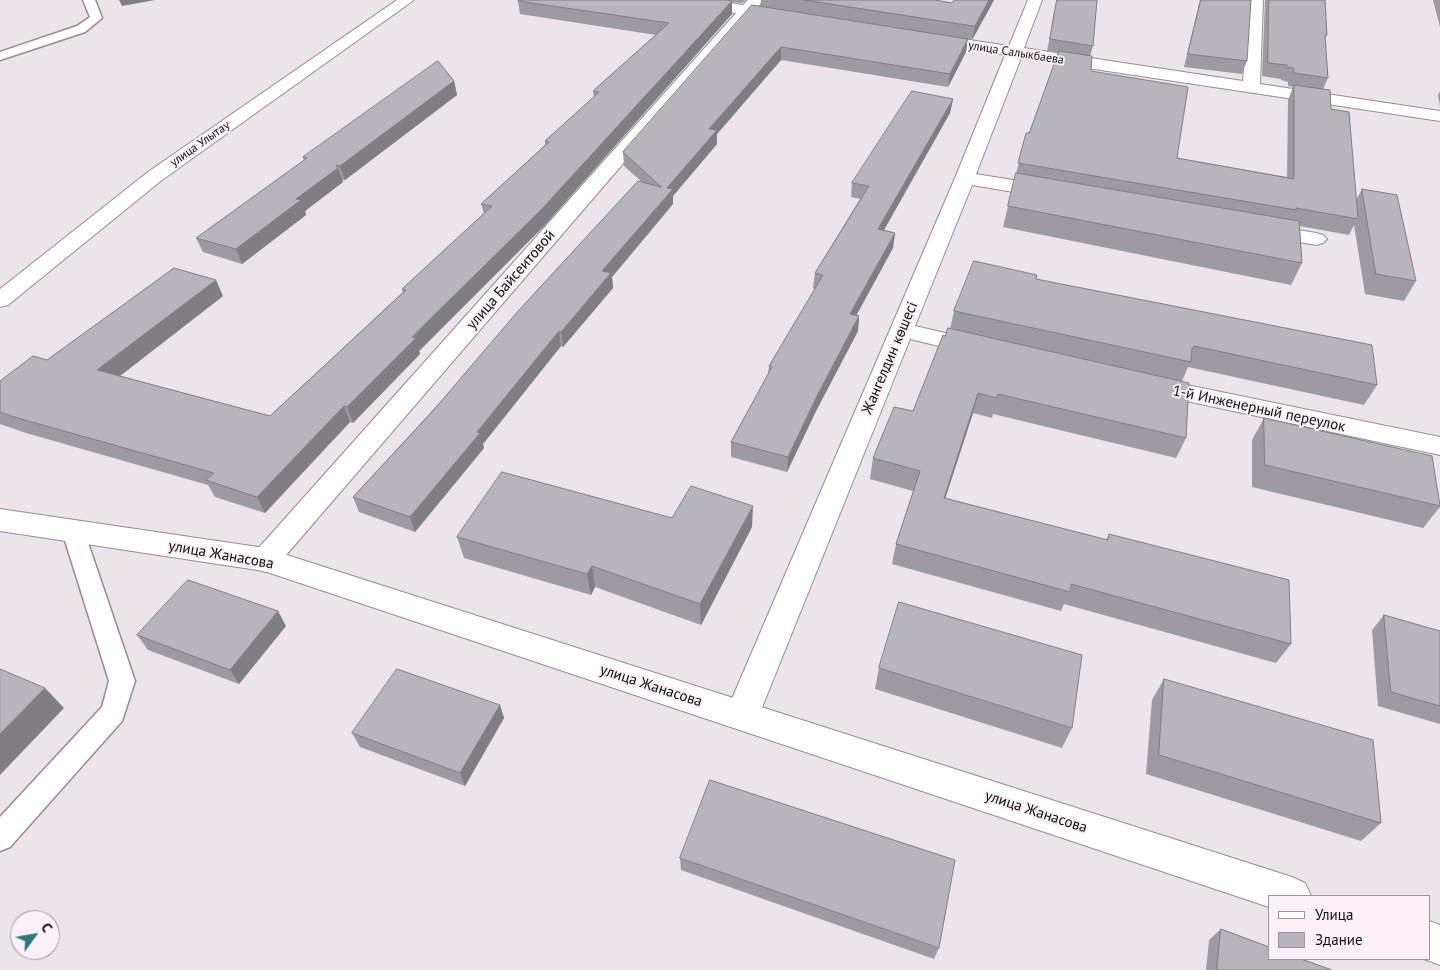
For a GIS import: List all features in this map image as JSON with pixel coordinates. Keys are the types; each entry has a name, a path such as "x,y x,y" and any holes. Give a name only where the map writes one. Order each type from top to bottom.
{"street":[{"name":"улица Улытау","path":"0,300 155,176 407,0"},
{"path":"682,0 752,5 795,18"},
{"name":"Жангелдин көшесі","path":"742,715 965,178 1035,0"},
{"path":"1251,87 1256,0"},
{"name":"улица Байсеитовой","path":"265,560 752,5"},
{"name":"улица Салыкбаева","path":"910,36 1440,116"},
{"path":"965,178 1072,196"},
{"path":"1248,227 1316,239"},
{"path":"902,330 998,352"},
{"name":"1-й Инженерный переулок","path":"1133,382 1239,406 1440,446"},
{"name":"улица Жанасова","path":"0,520 265,560 1289,895"}],"lane":[{"path":"0,56 81,29 96,18 89,0"},
{"path":"0,837 113,713 122,681 72,531"}],"building":[{"path":"519,0 732,1 541,210 412,337 416,338 347,407 344,406 257,497 206,480 214,473 0,412 0,381 33,356 47,360 174,268 216,280 97,370 270,416 406,290 402,289 492,206 481,204 549,142 545,141 599,92 593,91 669,23"},
{"path":"805,0 935,0 952,3 954,0 989,0 975,26"},
{"path":"1057,0 1097,0 1093,46 1050,39"},
{"path":"1201,0 1251,0 1247,61 1188,54"},
{"path":"1269,0 1325,0 1328,78 1294,73 1294,68 1287,67 1287,65 1268,63"},
{"path":"752,5 968,39 950,74 781,47 709,129 717,130 667,188 673,189 602,271 611,273 561,332 559,331 477,432 480,433 410,517 353,497 432,412 519,310 638,181 661,187 623,152"},
{"path":"1059,51 1092,56 1091,71 1188,87 1177,158 1294,179 1294,85 1330,90 1331,109 1349,112 1358,219 1018,163 1026,133 1029,133"},
{"path":"438,61 454,81 340,166 336,165 338,168 296,199 301,200 236,249 196,238 307,158 303,157"},
{"path":"912,91 953,99 878,229 895,233 850,314 859,316 817,396 788,457 731,442 772,367 769,366 823,275 815,273 869,186 852,183"},
{"path":"1016,173 1299,221 1302,263 1008,206"},
{"path":"1362,189 1397,195 1416,281 1376,274"},
{"path":"974,261 1037,275 1036,279 1372,345 1377,385 1194,346 1192,348 1191,362 954,311"},
{"path":"948,328 1189,383 1186,438 998,394 997,398 978,393 944,498 1108,540 1109,534 1289,580 1291,644 1071,584 1070,592 896,544 920,471 873,458 894,407 913,411 943,335 945,336"},
{"path":"1264,418 1432,456 1440,506 1265,465"},
{"path":"502,472 672,518 691,486 753,506 700,604 592,566 587,574 457,537"},
{"path":"188,580 278,611 230,670 137,635"},
{"path":"899,602 1082,655 1072,728 879,668"},
{"path":"1384,615 1440,631 1440,706 1391,692"},
{"path":"0,669 45,688 0,734"},
{"path":"397,669 500,705 460,773 352,733"},
{"path":"1164,679 1373,740 1381,823 1159,755"},
{"path":"710,780 955,860 939,948 680,858"},
{"path":"1221,929 1268,947 1268,960 1304,960 1332,970 1217,970"}]}
